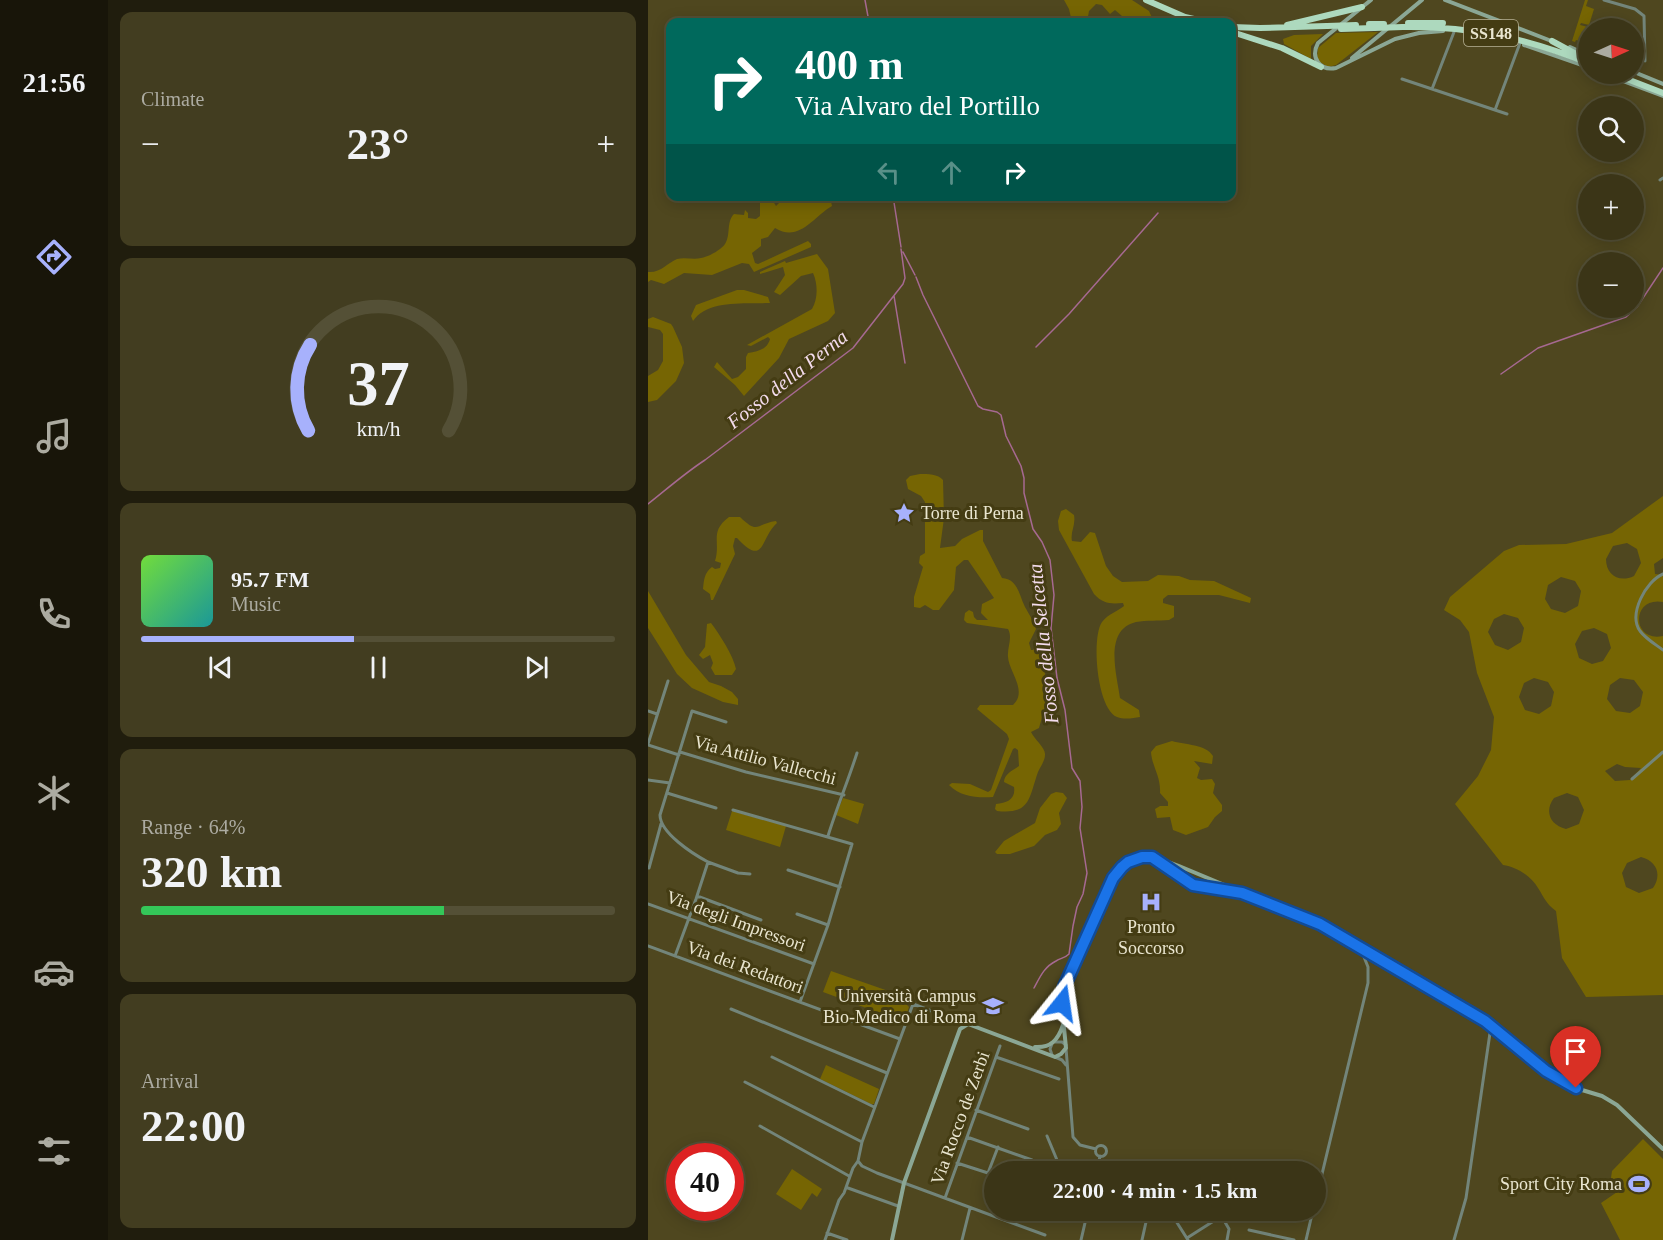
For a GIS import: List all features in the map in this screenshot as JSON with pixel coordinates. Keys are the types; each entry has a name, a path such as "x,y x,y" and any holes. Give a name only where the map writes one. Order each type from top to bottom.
{"highway":[{"path":"1139,0 1182,18"},
{"path":"1146,0 1194,18"},
{"path":"1273,28 1362,7"},
{"name":"SS148","path":"1236,30 1374,28 1446,23 1524,36 1578,57"},
{"name":"SS148","path":"1236,30 1256,32 1356,25 1384,28 1406,25"},
{"path":"1236,31 1275,45 1323,67"},
{"path":"1552,41 1575,56"},
{"path":"1644,82 1663,90"},
{"path":"1644,84 1663,90"}],"street":[{"path":"1369,0 1317,44 1315,56 1323,67 1336,68 1392,40 1422,33 1454,32 1520,43 1578,58"},
{"path":"1346,62 1384,28 1422,0"},
{"path":"1445,0 1552,41 1578,55"},
{"path":"1604,0 1635,9 1644,16 1645,61"},
{"path":"1384,28 1384,40 1392,40"},
{"path":"1432,89 1454,32"},
{"path":"1495,110 1520,43"},
{"path":"1644,78 1663,90"},
{"path":"1402,80 1507,114"},
{"path":"1641,84 1663,90"},
{"path":"1663,574 1650,582 1643,591 1636,618 1639,631 1663,650"},
{"path":"648,745 668,681"},
{"path":"648,711 657,714"},
{"path":"649,868 661,824 660,815 692,711 726,722"},
{"name":"Via Attilio Vallecchi","path":"648,745 746,772 844,795"},
{"path":"1632,779 1663,752"},
{"path":"828,836 857,753"},
{"path":"648,780 670,783"},
{"path":"667,793 716,808"},
{"path":"733,810 852,844 828,925 800,1002"},
{"path":"661,824 687,850 708,862 750,874"},
{"path":"648,850 653,852"},
{"path":"1096,1149 1081,1145 1074,1138 1061,997 1116,874 1133,859 1146,856 1155,857 1320,924 1491,1026 1556,1078 1572,1087 1602,1096 1617,1105 1663,1149"},
{"path":"1155,857 1193,885 1242,893"},
{"path":"675,956 708,862"},
{"path":"788,870 840,887"},
{"path":"1184,879 1185,873 1192,872"},
{"path":"1204,888 1208,883 1205,877"},
{"path":"697,896 761,920"},
{"name":"Via degli Impressori","path":"648,904 814,964"},
{"path":"797,914 828,925"},
{"name":"Via dei Redattori","path":"648,946 900,1039"},
{"path":"1325,1161 1368,983 1368,967 1360,947"},
{"path":"901,994 913,1004 961,1022 963,1025 975,1027 1053,1056 1064,1062 1068,1070"},
{"path":"825,1240 849,1176 858,1161 874,1107 913,1004"},
{"path":"731,1009 887,1073"},
{"path":"1053,1056 1050,1050 1059,1035 1063,1021"},
{"path":"892,1240 904,1183 957,1035 963,1025"},
{"path":"1454,1240 1466,1198 1491,1026"},
{"path":"1029,1047 1039,1048 1062,1042 1066,1046"},
{"name":"Via Rocco de Zerbi","path":"945,1198 1000,1046"},
{"path":"1053,1056 1061,1054 1066,1046"},
{"path":"996,1056 1059,1079"},
{"path":"772,1057 874,1107"},
{"path":"745,1082 862,1142"},
{"path":"976,1110 1028,1129"},
{"path":"760,1126 849,1176"},
{"path":"1047,1136 1057,1161"},
{"path":"967,1137 1032,1160"},
{"path":"1096,1149 1100,1145 1106,1148 1106,1153 1100,1156"},
{"path":"957,1163 988,1173 998,1147"},
{"path":"1096,1149 1100,1156 1099,1161"},
{"path":"858,1161 870,1171 1045,1235"},
{"path":"848,1188 898,1206"},
{"path":"962,1240 970,1208"},
{"path":"1082,1240 1086,1221"},
{"path":"1142,1240 1146,1221"},
{"path":"1176,1221 1187,1239 1214,1221"},
{"path":"1224,1221 1229,1229 1227,1240"},
{"path":"1305,1240 1310,1221"},
{"path":"1249,1230 1294,1240"},
{"path":"826,1233 847,1240"}],"shaded area":[{"path":"1064,0 1132,0 1149,11 1152,18 1124,18 1115,10 1110,14 1102,5 1096,4 1089,11 1088,18 1071,18"},
{"path":"1585,0 1588,0 1586,6 1594,9 1591,18 1579,18"},
{"path":"1578,22 1578,41 1572,41"},
{"path":"1378,32 1336,65 1328,67 1317,60 1318,48 1336,33"},
{"path":"1323,34 1311,46 1311,59 1284,44 1283,39 1294,35"},
{"path":"760,201 773,201 776,206 781,201 831,201 832,206 799,231 784,232 775,228 768,237 761,239 761,246 752,253 755,263 758,264 808,241 811,247 754,272 749,264 742,263 712,275 684,273 664,284 651,280 648,282 648,272 660,269 677,259 704,257 721,249 727,240 730,221 734,214 744,215 745,210 748,218 756,219 760,216"},
{"path":"817,254 828,269 835,313 828,321 789,339 779,358 744,396 714,367 717,362 732,379 738,377 746,369 748,353 764,348 770,339 768,337 751,346 747,345 812,309 817,291 813,273 801,276 780,295 774,292 785,275 783,267 760,274 760,272 785,261 786,263"},
{"path":"737,290 768,297 770,303 718,306 699,314 693,321 691,316 696,305"},
{"path":"653,317 671,324 682,347 684,363 676,381 657,400 648,402 648,376 658,370 663,361 663,334 660,330 648,327 648,319"},
{"path":"936,475 943,480 944,518 940,548 955,546 962,539 983,530 983,541 1002,578 1015,584 1035,626 1036,629 1029,643 1031,650 1037,644 1041,644 1044,650 1046,703 1039,728 1031,732 1044,749 1045,757 1027,802 1016,810 997,811 995,809 996,804 1004,803 1014,795 1014,787 1004,782 1004,779 1007,774 1019,766 1018,750 1015,748 993,797 975,797 964,794 949,785 952,783 970,784 988,792 991,790 1009,739 1007,734 977,709 980,705 1013,705 1019,694 1009,663 1008,629 967,623 964,620 965,613 969,610 973,612 977,620 988,620 981,613 982,604 994,598 968,560 964,560 956,567 954,590 939,610 933,610 925,605 920,608 914,607 914,597 923,567 919,563 920,556 925,553 925,502 921,496 908,489 906,480 910,476"},
{"path":"1663,496 1663,558 1654,564 1655,574 1663,575 1663,602 1652,602 1645,606 1640,612 1639,619 1640,627 1645,633 1652,636 1663,636 1663,995 1586,997 1562,958 1556,911 1547,903 1528,876 1503,865 1455,804 1478,776 1491,750 1494,717 1477,673 1469,632 1460,620 1444,610 1450,597 1504,551 1519,545 1566,544 1612,533","holes":["1627,543 1637,549 1641,563 1634,576 1623,579 1611,573 1606,559 1613,546","1561,577 1575,581 1581,591 1578,606 1565,613 1551,609 1545,599 1548,585","1504,614 1518,618 1524,628 1521,642 1508,650 1495,645 1488,632 1494,619","1594,628 1607,634 1611,648 1603,661 1592,664 1579,658 1575,644 1582,631","1534,678 1548,682 1554,692 1551,706 1539,714 1525,710 1519,697 1524,683","1620,678 1634,680 1643,692 1640,706 1630,713 1616,711 1607,699 1610,685","1617,764 1641,768 1630,780 1615,781 1605,771","1567,793 1578,797 1584,810 1579,824 1566,829 1553,821 1549,808 1554,798","1641,857 1654,865 1657,878 1653,888 1639,893 1626,887 1622,873 1627,863"]},
{"path":"1066,509 1074,515 1072,541 1081,542 1090,532 1095,533 1106,566 1113,576 1122,582 1148,581 1158,575 1179,576 1190,580 1214,581 1251,598 1250,603 1219,595 1168,595 1163,599 1163,603 1174,606 1174,617 1169,620 1136,622 1119,634 1114,654 1120,698 1139,710 1140,717 1126,719 1117,717 1110,711 1105,701 1098,672 1099,630 1104,619 1124,606 1123,603 1104,602 1094,594 1059,530 1058,521 1061,511"},
{"path":"729,517 740,517 754,527 769,522 776,521 777,523 757,550 746,547 735,538 733,546 735,554 711,600 710,594 703,589 704,580 712,567 720,568 721,563 715,561 717,533"},
{"path":"648,591 686,655 709,682 732,692 738,699 738,705 723,702 692,688 677,674 648,628"},
{"path":"711,623 732,658 736,669 732,675 715,675 711,668 713,663 710,655 703,659 699,655 705,647 707,624"},
{"path":"1172,741 1200,747 1210,752 1213,756 1212,764 1194,761 1200,768 1197,778 1212,779 1215,784 1213,793 1222,805 1222,811 1208,827 1186,835 1173,830 1170,817 1157,818 1155,809 1168,806 1168,802 1160,793 1151,752 1156,746"},
{"path":"1063,793 1067,798 1059,813 1061,824 1057,830 1045,835 1034,846 1010,854 997,854 995,852 1004,841 1035,823 1040,808 1051,794"},
{"path":"843,798 864,804 858,824 836,815"},
{"path":"732,811 786,826 780,847 726,830"},
{"path":"831,971 897,994 909,1007 904,1022 823,992"},
{"path":"826,1065 879,1089 874,1104 820,1079"},
{"name":"Sport City Roma","path":"1643,1139 1663,1159 1663,1240 1620,1240 1601,1203 1620,1190 1611,1178 1612,1171"},
{"path":"792,1169 822,1189 817,1197 812,1193 801,1210 776,1194"}],"waterway":[{"name":"Fosso della Perna","path":"865,0 868,18"},
{"name":"Fosso della Perna","path":"894,201 901,247"},
{"path":"1036,347 1069,314 1158,213"},
{"name":"Fosso della Perna","path":"648,504 853,348 903,284 905,278 901,249"},
{"name":"Fosso della Perna","path":"903,252 915,275"},
{"path":"1501,374 1538,348 1626,317 1637,307 1663,268"},
{"name":"Fosso della Selcetta","path":"916,277 978,406 1001,415 1006,436 1021,466 1024,493 1033,529 1050,560 1054,595 1051,628 1072,768 1080,781 1082,807 1080,828 1087,873 1083,894 1077,907 1069,954 1048,966 1034,988"},
{"path":"894,296 905,363"}],"place":[{"name":"Torre di Perna","path":"904,513"},
{"name":"Pronto Soccorso","path":"1151,902"},
{"name":"Università Campus Bio-Medico di Roma","path":"993,1006"},
{"name":"Sport City Roma","path":"1639,1184"}],"route":[{"path":"1062,1003 1064,987 1110,883 1128,862 1149,856 1155,857 1193,885 1242,893 1332,930 1491,1026 1546,1071 1576,1088"}]}
